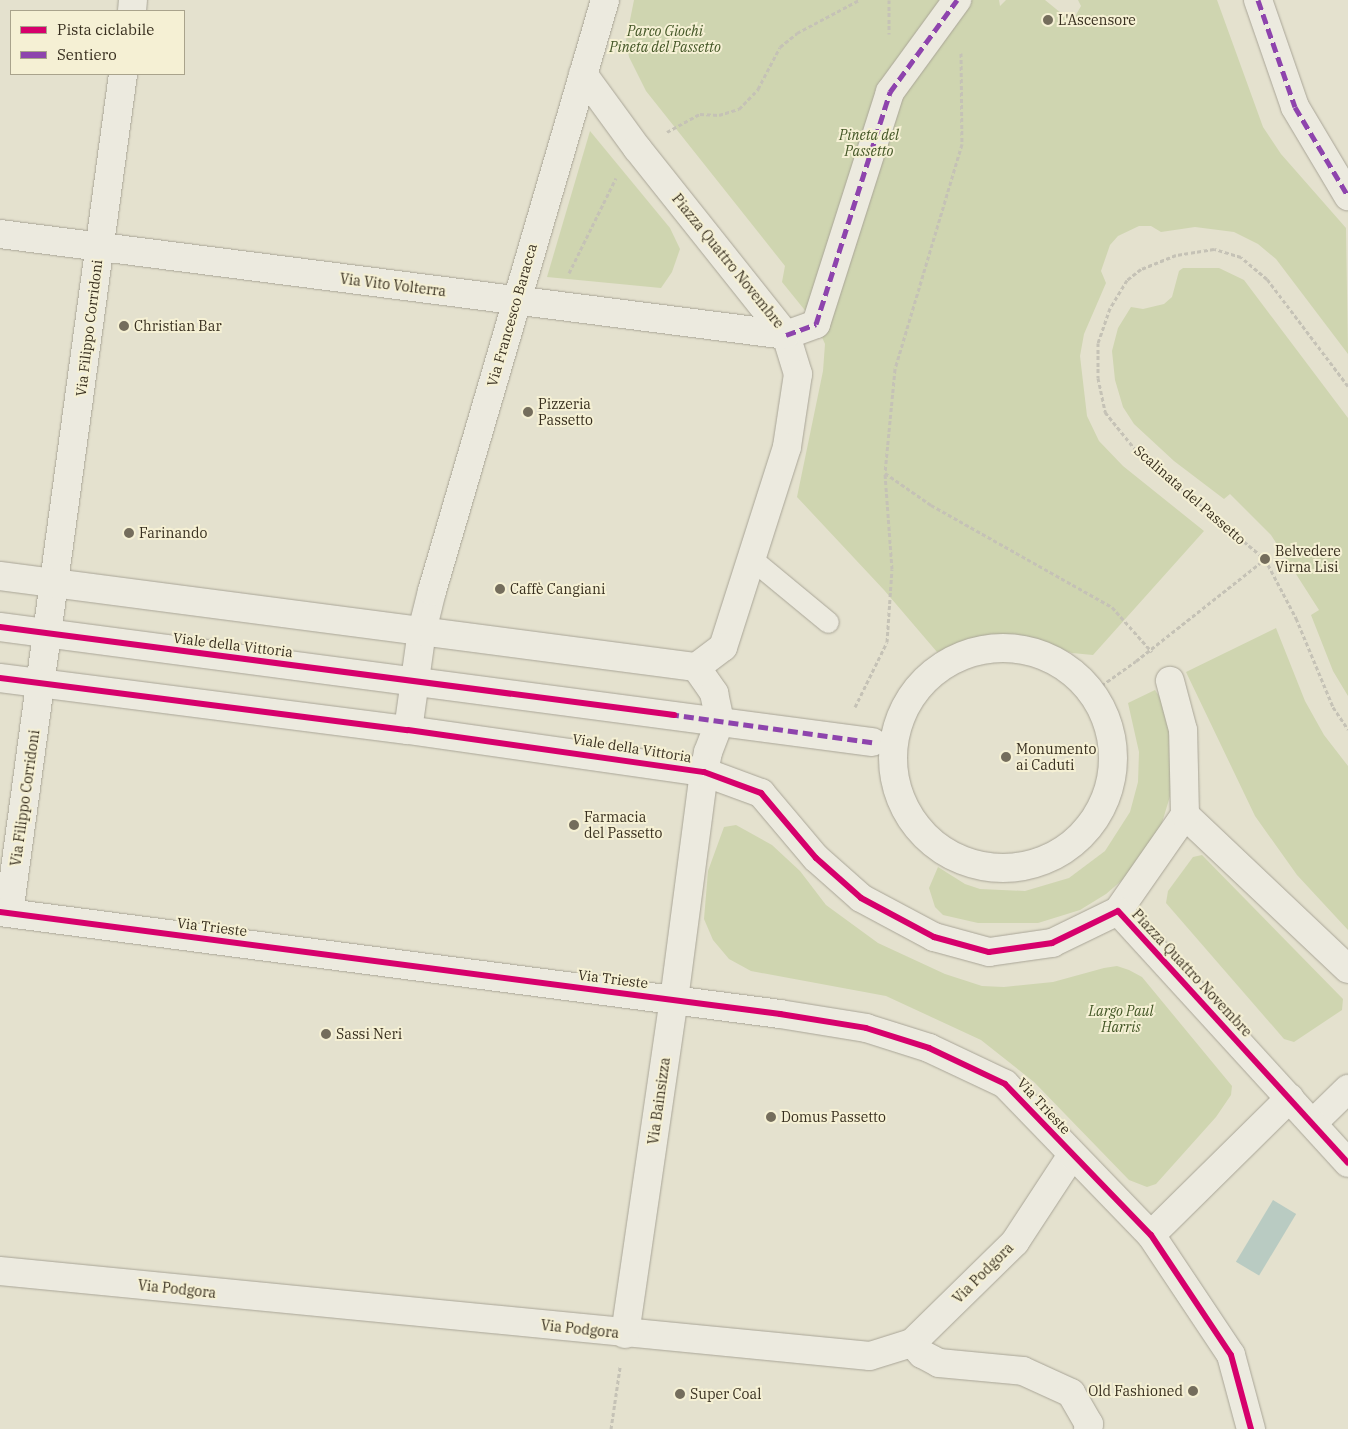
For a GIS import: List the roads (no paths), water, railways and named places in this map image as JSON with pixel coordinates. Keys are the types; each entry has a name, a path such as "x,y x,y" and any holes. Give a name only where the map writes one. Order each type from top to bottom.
{"street":[{"name":"Via Francesco Baracca","path":"422,631 516,301 605,0"},
{"path":"786,334 816,324 890,92 957,0"},
{"path":"1258,0 1295,107 1348,196"},
{"name":"Piazza Quattro Novembre","path":"583,74 637,148 786,334 798,374 787,447 753,560 723,647 696,667"},
{"name":"Via Filippo Corridoni","path":"55,583 123,75"},
{"name":"Via Vito Volterra","path":"0,234 786,334"},
{"path":"0,576 696,667 714,693 720,721 708,752 704,772"},
{"path":"42,684 55,583"},
{"name":"Viale della Vittoria","path":"0,627 720,721"},
{"path":"408,730 422,631"},
{"path":"1007,648 1034,653 1056,662 1091,693 1109,729 1112,776 1105,798 1094,819 1079,838 1056,854 1029,865 986,867 948,854 928,839 910,817 896,787 893,762 900,719 923,683 949,663 965,655 1007,648"},
{"name":"Viale della Vittoria","path":"0,678 408,730 704,772"},
{"path":"1170,681 1183,730 1185,815 1348,969"},
{"name":"Via Filippo Corridoni","path":"4,912 42,684"},
{"path":"720,721 872,742"},
{"name":"Piazza Quattro Novembre","path":"704,772 761,793 816,858 861,898 934,938 989,952 1023,949 1052,943 1118,911 1185,815"},
{"name":"Via Bainsizza","path":"625,1334 674,999 704,772"},
{"name":"Piazza Quattro Novembre","path":"1118,911 1348,1163"},
{"name":"Via Trieste","path":"4,912 674,999 866,1028 929,1048 1005,1084 1151,1235 1231,1355 1251,1429"},
{"path":"1313,1123 1348,1089"},
{"path":"1151,1235 1290,1098"},
{"name":"Via Podgora","path":"0,1272 625,1334 870,1356 912,1343 1015,1242 1072,1155"},
{"path":"912,1343 922,1354 939,1363 1023,1371 1071,1393 1089,1424 1088,1429"}],"lane":[{"path":"753,560 828,622"}],"place":[{"name":"L'Ascensore","path":"1048,20"},
{"name":"Christian Bar","path":"124,326"},
{"name":"Pizzeria Passetto","path":"528,412"},
{"name":"Farinando","path":"129,533"},
{"name":"Belvedere Virna Lisi","path":"1265,559"},
{"name":"Caffè Cangiani","path":"500,589"},
{"name":"Monumento ai Caduti","path":"1006,757"},
{"name":"Farmacia del Passetto","path":"574,825"},
{"name":"Sassi Neri","path":"326,1034"},
{"name":"Domus Passetto","path":"771,1117"},
{"name":"Old Fashioned","path":"1193,1391"},
{"name":"Super Coal","path":"680,1394"}],"park label":[{"name":"Parco Giochi Pineta del Passetto","path":"665,40"},
{"name":"Pineta del Passetto","path":"869,144"},
{"name":"Largo Paul Harris","path":"1121,1020"}]}
